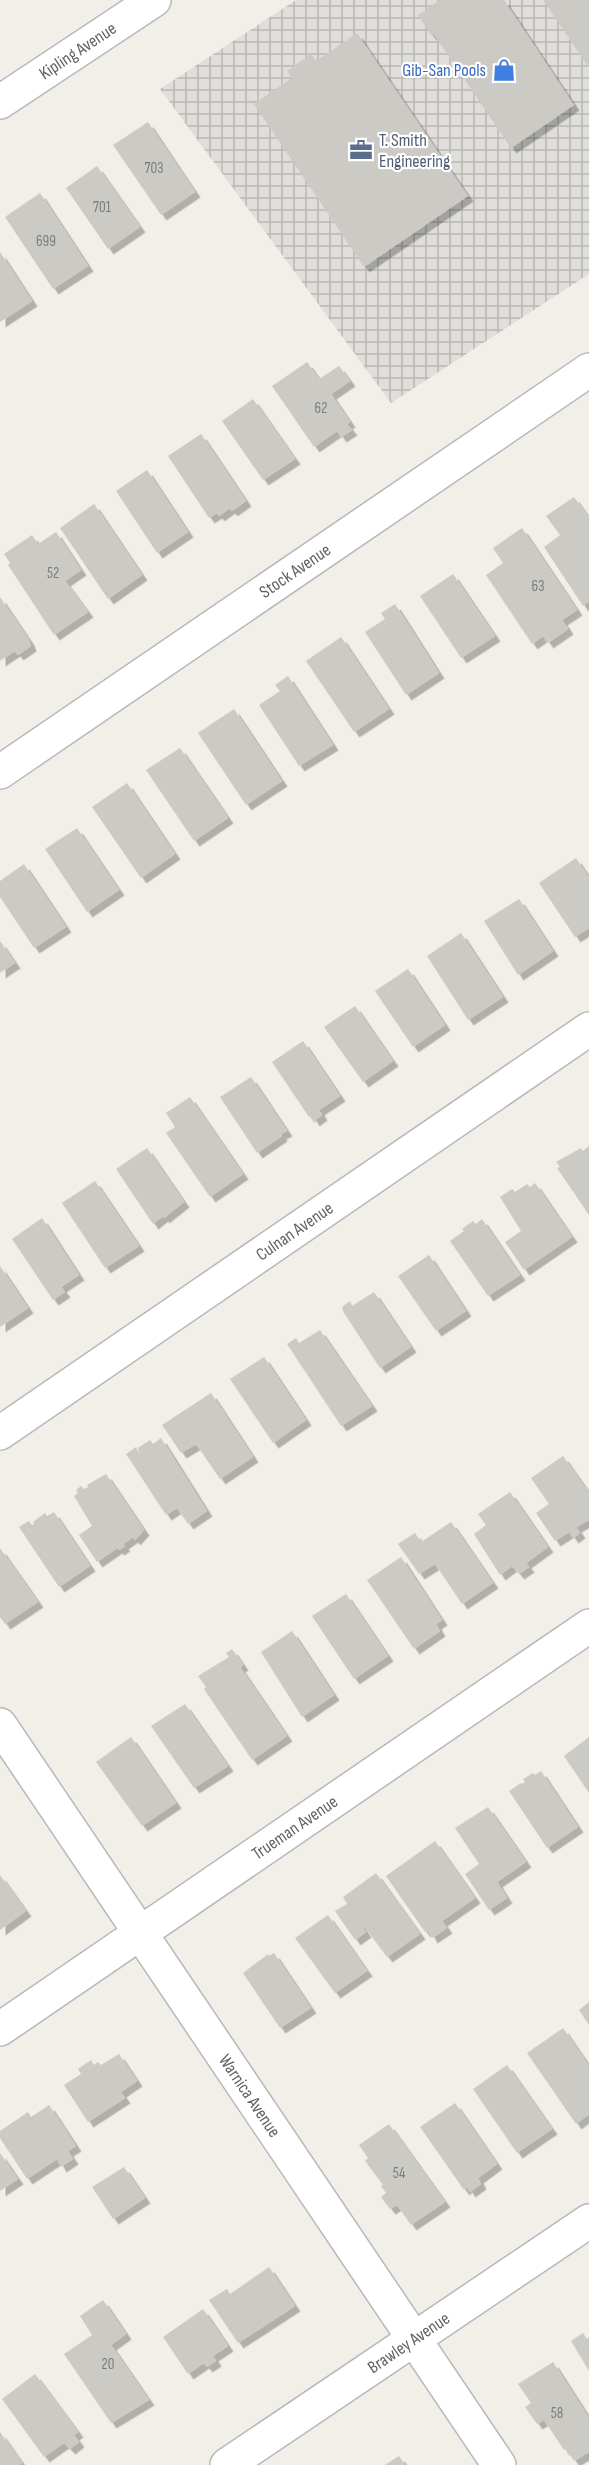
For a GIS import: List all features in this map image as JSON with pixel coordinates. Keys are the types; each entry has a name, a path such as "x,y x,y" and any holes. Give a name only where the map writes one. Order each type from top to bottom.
{"street":[{"name":"Kipling Avenue","path":"0,102 154,0"},
{"name":"Stock Avenue","path":"0,772 589,370"},
{"name":"Culnan Avenue","path":"0,1433 589,1029"},
{"name":"Trueman Avenue","path":"0,2029 589,1626"},
{"name":"Warnica Avenue","path":"0,1725 499,2465"},
{"name":"Brawley Avenue","path":"228,2465 589,2221"}],"shaded area":[{"path":"296,0 589,0 589,274 391,403 160,89"}],"building":[{"name":"Gib-San Pools","path":"440,0 504,0 574,105 511,148 433,33 431,35 418,15"},
{"path":"543,0 589,0 589,68"},
{"name":"T. Smith Engineering","path":"357,33 468,196 364,267 254,104 292,78 287,71 311,54 316,61"},
{"path":"148,122 195,192 161,215 113,145"},
{"path":"97,166 140,227 108,249 66,188"},
{"path":"40,193 88,266 53,289 5,217"},
{"path":"0,252 32,301 0,322"},
{"path":"307,362 319,379 339,366 350,381 331,394 350,422 347,424 352,430 341,437 337,431 314,447 272,386"},
{"path":"253,399 295,459 263,480 222,421"},
{"path":"201,434 246,501 232,511 230,508 219,516 217,513 209,518 168,456"},
{"path":"147,470 188,532 157,553 116,491"},
{"path":"574,497 589,518 589,601 583,606 544,547 560,535 546,516"},
{"path":"94,504 142,575 108,599 60,528"},
{"path":"522,528 577,610 562,620 568,629 548,643 543,636 532,644 486,575 503,563 493,548"},
{"path":"56,532 81,570 65,581 88,612 54,635 8,565 10,563 4,554 32,535 38,544"},
{"path":"453,574 495,636 461,658 420,596"},
{"path":"0,597 31,646 18,655 15,651 0,661"},
{"path":"395,604 439,673 406,695 365,632 385,619 381,613"},
{"path":"341,637 389,709 354,732 306,661"},
{"path":"288,676 333,745 299,766 259,705 280,691 275,685"},
{"path":"234,709 282,781 246,805 198,733"},
{"path":"180,748 228,818 194,841 146,770"},
{"path":"127,783 175,854 141,878 92,807"},
{"path":"77,828 119,890 87,912 45,849"},
{"path":"576,858 589,878 589,928 575,937 539,883"},
{"path":"24,864 66,927 34,948 0,897 0,881"},
{"path":"519,899 553,951 518,975 484,921"},
{"path":"461,933 503,997 468,1020 427,956"},
{"path":"0,941 15,963 0,973"},
{"path":"408,969 445,1025 413,1047 375,991"},
{"path":"355,1006 393,1061 363,1082 324,1027"},
{"path":"303,1041 340,1096 319,1110 322,1115 314,1121 272,1062"},
{"path":"251,1077 287,1131 257,1153 220,1097"},
{"path":"190,1097 243,1174 210,1197 166,1133 175,1127 166,1113"},
{"path":"589,1146 589,1215 557,1168 560,1167 556,1162 581,1148 583,1151"},
{"path":"147,1148 184,1202 153,1224 116,1169"},
{"path":"95,1181 139,1246 105,1268 62,1203"},
{"path":"535,1183 572,1237 524,1270 505,1242 521,1231 500,1197 512,1189 515,1192 527,1184 530,1187"},
{"path":"42,1218 79,1275 61,1287 65,1292 53,1300 12,1239"},
{"path":"482,1219 520,1275 488,1296 450,1241 473,1221 476,1224"},
{"path":"429,1255 466,1311 436,1331 398,1276"},
{"path":"0,1266 28,1308 0,1327"},
{"path":"374,1292 411,1347 380,1368 342,1307 350,1301 352,1306"},
{"path":"320,1330 372,1406 341,1426 287,1344 296,1338 299,1343"},
{"path":"264,1357 306,1420 273,1443 230,1379"},
{"path":"211,1393 253,1457 220,1479 196,1444 181,1453 162,1425"},
{"path":"161,1438 207,1511 188,1524 177,1508 166,1515 126,1454 136,1447 139,1453 138,1448 150,1440 153,1444"},
{"path":"563,1456 589,1493 589,1520 576,1527 580,1533 573,1538 569,1532 555,1541 536,1513 549,1504 531,1478"},
{"path":"106,1474 144,1530 135,1540 133,1537 123,1544 125,1546 119,1550 117,1548 97,1562 79,1535 92,1526 74,1496 78,1493 76,1490 81,1486 84,1489"},
{"path":"510,1492 548,1547 526,1563 529,1567 519,1574 512,1566 500,1575 474,1534 486,1525 478,1514"},
{"path":"54,1512 90,1566 59,1587 19,1527 29,1521 32,1525 45,1513 47,1516"},
{"path":"451,1522 493,1583 462,1604 435,1564 419,1574 398,1544 415,1533 421,1542"},
{"path":"0,1548 38,1602 5,1624 0,1617"},
{"path":"401,1557 442,1620 436,1624 440,1631 414,1649 367,1580"},
{"path":"346,1594 388,1656 354,1679 312,1616"},
{"path":"292,1631 334,1695 302,1717 261,1652"},
{"path":"232,1649 243,1665 240,1667 287,1736 252,1760 204,1689 206,1687 198,1676 229,1657 226,1653"},
{"path":"185,1704 228,1766 194,1788 151,1726"},
{"path":"131,1737 176,1803 142,1826 96,1762"},
{"path":"589,1737 589,1793 564,1756"},
{"path":"541,1771 578,1827 547,1848 509,1791 525,1782 523,1779"},
{"path":"488,1807 526,1862 497,1882 507,1898 489,1910 465,1874 479,1864 455,1828"},
{"path":"435,1841 475,1898 442,1921 447,1928 432,1938 428,1930 425,1932 386,1876"},
{"path":"376,1873 420,1934 387,1957 363,1925 366,1932 355,1940 335,1911 347,1904 343,1897"},
{"path":"0,1875 26,1911 0,1930"},
{"path":"328,1915 367,1971 335,1993 295,1938"},
{"path":"274,1953 311,2008 280,2028 243,1973 268,1954 269,1956"},
{"path":"589,2002 589,2025 579,2010"},
{"path":"563,2028 589,2066 589,2114 576,2124 527,2053"},
{"path":"119,2054 137,2081 121,2092 125,2098 88,2122 64,2085 81,2074 78,2069 91,2060 94,2065 98,2062 101,2065"},
{"path":"507,2065 552,2129 517,2153 473,2089"},
{"path":"455,2103 497,2164 478,2178 481,2184 470,2192 467,2187 464,2190 420,2127"},
{"path":"49,2105 76,2146 68,2151 73,2159 61,2167 57,2159 27,2179 0,2138 0,2131 28,2112 31,2117"},
{"path":"389,2124 445,2202 411,2225 397,2205 390,2209 381,2197 386,2193 381,2186 383,2185 365,2161 368,2158 359,2145"},
{"path":"0,2153 18,2179 0,2191"},
{"path":"124,2167 145,2198 113,2219 92,2187"},
{"path":"269,2267 295,2306 238,2343 209,2300 227,2289 230,2294"},
{"path":"103,2300 126,2334 111,2345 149,2400 111,2423 64,2354 92,2335 80,2316"},
{"path":"203,2309 228,2346 213,2356 216,2361 207,2367 204,2363 188,2374 163,2337"},
{"path":"583,2333 587,2339 589,2337 589,2371 571,2341"},
{"path":"553,2362 589,2418 589,2452 574,2461 544,2420 537,2424 525,2407 531,2403 518,2384"},
{"path":"35,2374 78,2432 74,2435 79,2442 70,2449 64,2443 44,2457 2,2399"},
{"path":"0,2432 22,2463 19,2465 0,2465"},
{"path":"399,2456 405,2465 385,2465"}],"place":[{"name":"Gib-San Pools","path":"504,70"},
{"name":"T. Smith Engineering","path":"361,150"}]}
